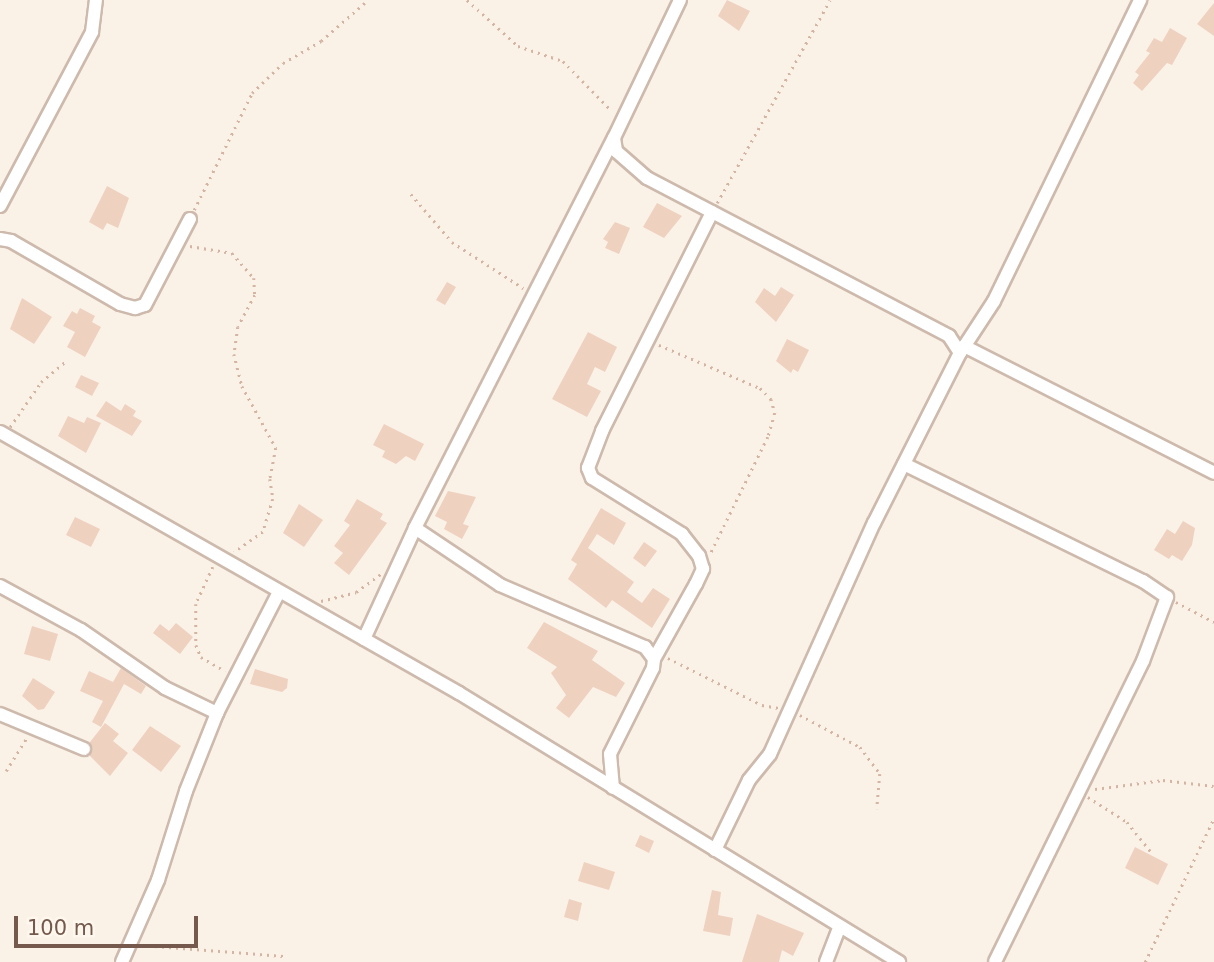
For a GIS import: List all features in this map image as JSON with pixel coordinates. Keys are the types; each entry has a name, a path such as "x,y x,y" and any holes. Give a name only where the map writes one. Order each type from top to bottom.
{"street":[{"path":"0,206 92,32 96,0"},
{"path":"364,639 415,528 614,138 680,0"},
{"path":"715,850 749,780 770,754 789,706 904,464 962,349 994,301 1140,0"},
{"path":"614,138 616,151 627,163 712,212 949,336 962,349 1214,473"},
{"path":"613,788 609,762 657,655 703,569 693,545 682,534 600,484 588,468 602,431 646,349 712,212"},
{"path":"0,239 11,241 120,304 135,308 145,305 190,219"},
{"path":"1,436 364,639 899,962"},
{"path":"904,464 1143,581 1167,597 1143,661 995,962"},
{"path":"415,528 500,585 629,637 657,655"},
{"path":"0,586 81,630 164,688 217,713"},
{"path":"122,962 217,713 279,592"},
{"path":"0,715 84,749"},
{"path":"586,772 609,762"},
{"path":"826,962 839,928"}],"path":[{"path":"190,219 252,93 283,63 321,41 368,0"},
{"path":"467,0 518,46 563,61 621,121"},
{"path":"712,212 830,0"},
{"path":"411,194 452,242 533,294"},
{"path":"176,248 191,246 232,253 254,278 255,295 238,327 234,354 242,386 276,448 270,479 273,499 263,532 222,560 196,604 196,645 201,657 220,666 234,680"},
{"path":"646,349 669,346 760,388 771,399 775,413 768,437 703,569"},
{"path":"1,436 41,382 67,360"},
{"path":"310,608 329,596 356,592 380,573 394,575"},
{"path":"1167,597 1214,622"},
{"path":"657,655 762,705 773,709 789,706 860,747 880,774 877,809"},
{"path":"6,771 33,728"},
{"path":"1151,852 1127,822 1083,793 1135,781 1214,786"},
{"path":"1145,962 1214,818"},
{"path":"131,944 171,950 284,956"}],"building":[{"path":"727,0 750,11 739,31 718,16"},
{"path":"1214,3 1214,36 1197,24"},
{"path":"1170,28 1187,38 1172,65 1167,63 1142,91 1133,83 1139,75 1135,72 1150,53 1146,51 1154,38 1162,42"},
{"path":"107,186 129,198 118,228 107,223 103,230 89,222"},
{"path":"657,203 682,216 664,238 643,227"},
{"path":"615,222 630,228 619,254 605,248 608,242 603,239"},
{"path":"447,282 456,287 445,305 436,300"},
{"path":"781,287 794,295 776,322 755,302 764,288 775,296"},
{"path":"22,298 52,317 34,344 10,329"},
{"path":"80,308 95,316 92,322 101,327 85,357 67,347 75,332 63,326 72,311 77,314"},
{"path":"588,332 617,347 605,372 595,367 587,384 601,391 587,417 552,399"},
{"path":"787,339 809,350 798,372 793,369 791,373 776,361"},
{"path":"81,375 99,383 92,396 75,387"},
{"path":"106,401 121,411 125,404 136,411 133,416 142,421 132,436 96,416"},
{"path":"68,416 84,423 87,417 101,423 86,453 58,436"},
{"path":"384,424 424,444 415,461 406,456 396,464 382,457 385,451 373,445"},
{"path":"448,491 476,497 463,524 469,526 462,539 444,529 447,522 435,516"},
{"path":"357,499 383,514 380,519 387,523 349,575 334,563 343,553 334,546 350,525 344,521"},
{"path":"299,504 323,520 304,547 283,533"},
{"path":"601,508 626,523 614,545 597,534 588,548 634,582 627,592 642,603 653,588 670,599 652,628 612,600 606,608 568,579 577,564 571,560"},
{"path":"75,517 100,529 91,547 66,535"},
{"path":"1183,521 1195,528 1192,545 1182,561 1172,555 1169,559 1154,550 1167,529 1175,534"},
{"path":"644,542 657,551 645,567 633,558"},
{"path":"544,622 598,651 592,660 625,683 616,697 593,687 569,718 556,708 566,695 551,673 557,667 527,648"},
{"path":"176,623 193,637 180,654 153,633 160,624 169,631"},
{"path":"32,626 58,634 50,661 24,654"},
{"path":"121,668 146,686 141,694 124,684 101,727 92,722 103,701 80,691 89,671 113,682"},
{"path":"255,669 288,679 287,688 282,692 250,684"},
{"path":"33,678 55,692 44,709 38,710 22,696"},
{"path":"105,723 119,734 113,741 128,753 110,776 90,756 90,742"},
{"path":"150,726 181,746 161,772 132,750"},
{"path":"640,835 654,841 649,853 635,846"},
{"path":"1135,847 1168,864 1158,885 1125,868"},
{"path":"584,862 615,872 609,890 578,881"},
{"path":"712,890 721,892 718,915 733,918 730,936 703,931"},
{"path":"569,899 582,903 578,921 564,917"},
{"path":"757,914 804,933 793,956 782,950 779,962 742,962"}]}
